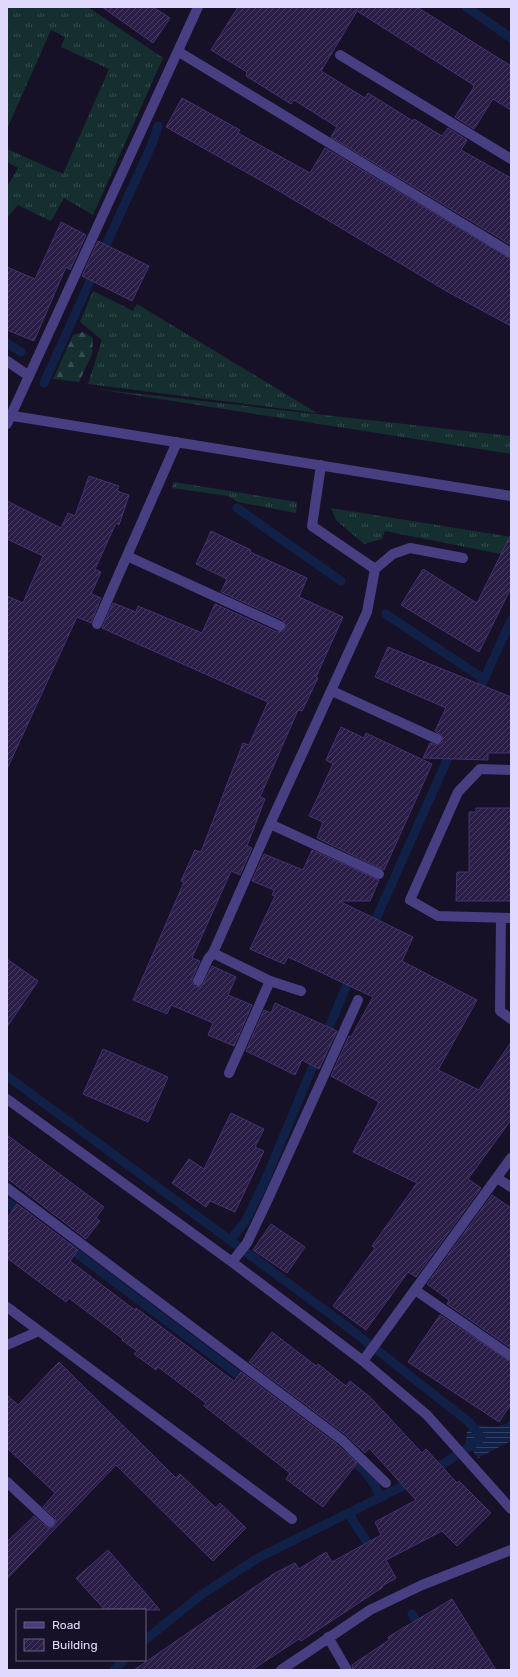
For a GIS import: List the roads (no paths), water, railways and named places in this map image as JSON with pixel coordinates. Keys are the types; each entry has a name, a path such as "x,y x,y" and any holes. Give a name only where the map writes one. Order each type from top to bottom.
{"street":[{"path":"198,7 179,52 30,376 8,418 177,442 511,496"},
{"path":"179,52 511,253"},
{"path":"340,55 511,159"},
{"path":"7,361 30,376"},
{"path":"97,624 177,442"},
{"path":"321,466 312,526 374,569"},
{"path":"198,981 208,959 213,953 367,612 374,569 393,554 410,548 463,558"},
{"path":"127,556 280,626"},
{"path":"332,690 437,739"},
{"path":"511,770 480,769 458,792 410,900 438,916 506,918 500,1011 511,1018"},
{"path":"270,824 379,874"},
{"path":"213,953 270,981 301,991"},
{"path":"229,1073 270,981"},
{"path":"234,1260 247,1242 268,1199 358,1000"},
{"path":"7,1099 234,1260 366,1357 427,1416 469,1462 507,1498 511,1509"},
{"path":"366,1357 511,1158"},
{"path":"497,1178 511,1187"},
{"path":"7,1188 342,1440 386,1482"},
{"path":"415,1290 511,1356"},
{"path":"7,1307 292,1518"},
{"path":"7,1345 39,1331"},
{"path":"7,1482 50,1522"},
{"path":"281,1670 328,1637 376,1607 422,1585 511,1550"},
{"path":"328,1637 347,1670"}],"water":[{"path":"511,1422 511,1441 478,1458 466,1442 467,1432 476,1425 496,1427"}],"waterway":[{"path":"466,7 511,38"},
{"path":"101,256 152,144 158,126"},
{"path":"44,383 95,270"},
{"path":"7,343 21,352"},
{"path":"237,508 341,581"},
{"path":"386,614 484,679"},
{"path":"477,695 511,620"},
{"path":"371,930 452,749"},
{"path":"324,1039 352,973"},
{"path":"230,1240 245,1222 264,1183 318,1054"},
{"path":"7,1076 345,1325 469,1422 481,1437"},
{"path":"7,1202 25,1215"},
{"path":"67,1246 249,1383"},
{"path":"431,1472 479,1440"},
{"path":"347,1456 371,1479 380,1498"},
{"path":"146,1639 201,1595 256,1559 413,1481"},
{"path":"349,1514 374,1553"},
{"path":"412,1614 422,1631"},
{"path":"114,1670 123,1661"}]}
